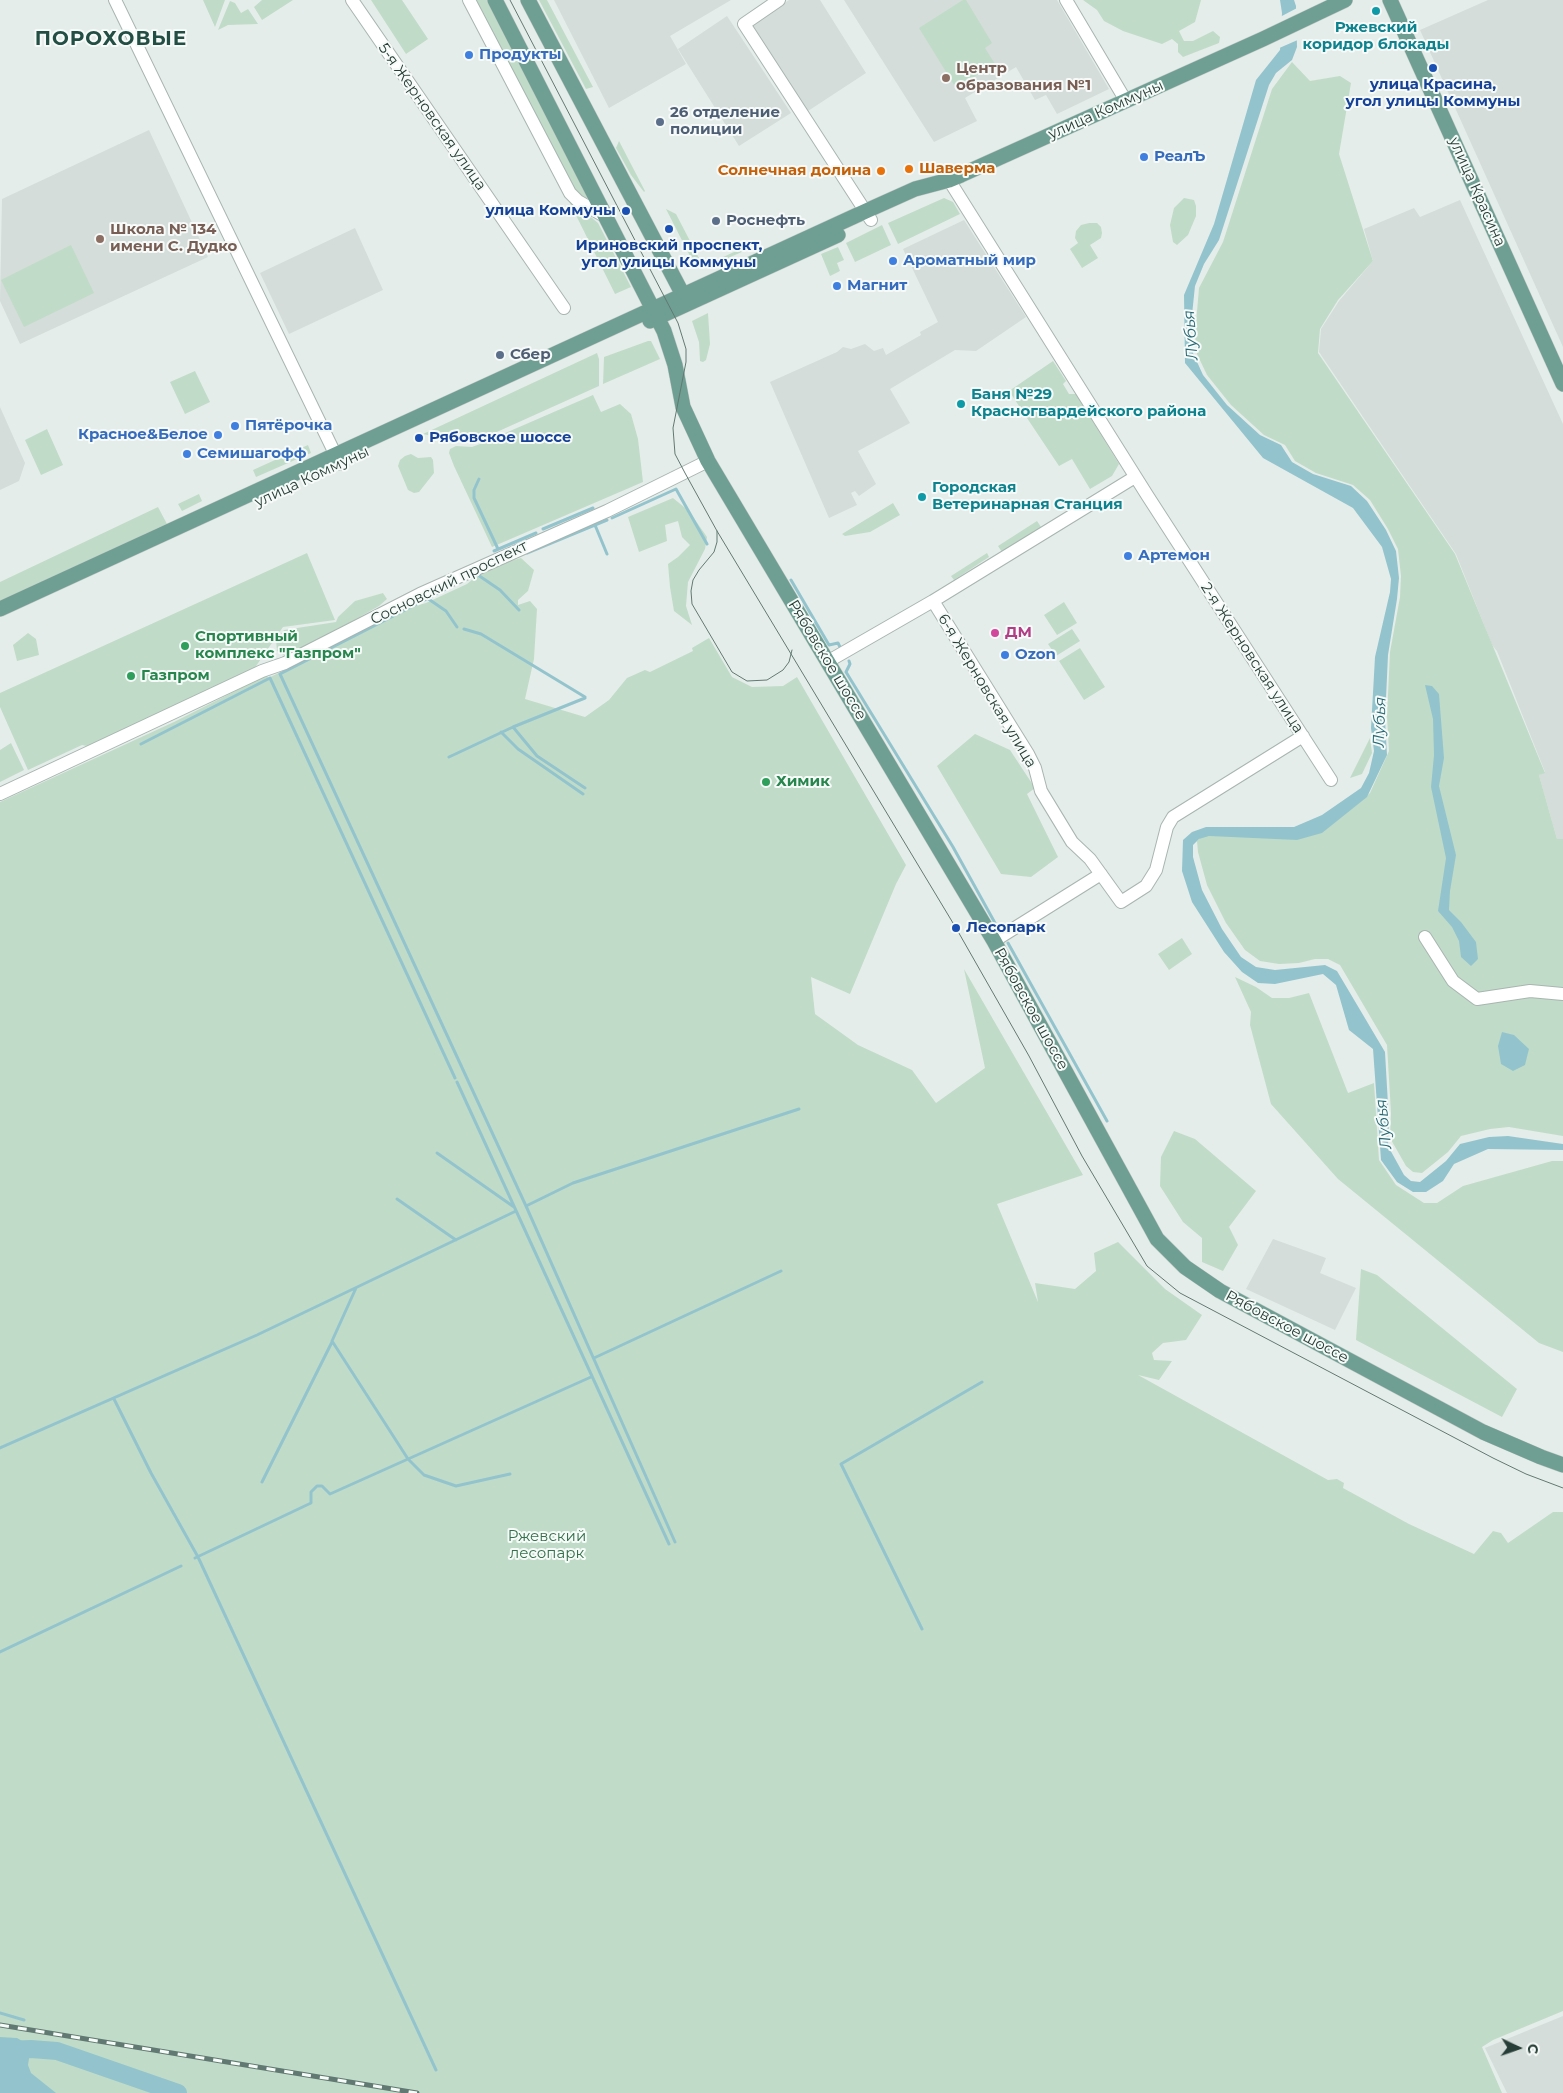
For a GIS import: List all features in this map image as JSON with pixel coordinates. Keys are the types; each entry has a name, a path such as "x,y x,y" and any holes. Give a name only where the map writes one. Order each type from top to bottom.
{"main road":[{"name":"Рябовское шоссе","path":"495,0 656,313 671,349 683,407 708,461 994,941 1157,1239 1185,1267 1227,1295 1483,1432 1563,1465"},
{"path":"528,0 682,301"},
{"name":"улица Коммуны","path":"0,609 338,459 869,215 920,198 949,180 1263,39 1345,0"},
{"name":"улица Красина","path":"1390,0 1563,384"},
{"name":"улица Коммуны","path":"0,620 338,459"}],"street":[{"path":"115,0 338,459"},
{"name":"5-я Жерновская улица","path":"352,0 564,308"},
{"path":"469,0 570,193 578,201 606,217"},
{"path":"779,0 744,24 869,215"},
{"path":"1066,0 1126,100"},
{"name":"2-я Жерновская улица","path":"949,180 1135,477 1331,780"},
{"name":"Сосновский проспект","path":"0,794 262,671 285,663 420,594 606,511 708,461"},
{"name":"6-я Жерновская улица","path":"1135,477 933,601 1028,754 1035,768 1041,791 1072,842 1101,874 1121,902 1146,886 1156,870 1167,827 1173,818 1303,736"},
{"path":"827,662 933,601"},
{"path":"994,941 1101,874"},
{"path":"1425,937 1453,981 1476,999 1530,992 1563,994"}],"shaded area":[{"path":"554,0 731,0 670,36 686,64 609,108"},
{"path":"789,0 820,0 866,73 808,111 751,26"},
{"name":"Центр образования №1","path":"844,0 1057,0 1109,89 1057,114 1046,95 1035,100 1016,67 965,98 977,121 934,142"},
{"path":"1488,0 1563,0 1563,347 1420,30"},
{"path":"727,16 791,113 739,146 678,49"},
{"name":"Школа № 134 имени С. Дудко","path":"149,130 208,257 20,344 0,301 2,199"},
{"path":"1460,200 1563,424 1563,839 1557,839 1539,775 1545,772 1456,554 1319,352 1321,329 1339,301 1373,261 1364,229 1414,208 1420,217"},
{"path":"964,220 1026,317 976,351 955,350 890,389 910,423 858,451 876,484 859,496 855,491 851,493 857,505 829,518 770,382 837,352 843,347 851,349 865,344 874,351 883,348 886,355 921,335 920,332 938,322 903,249"},
{"path":"355,228 383,290 289,334 260,273"},
{"path":"0,407 25,463 19,481 0,490"},
{"path":"1273,1239 1326,1258 1320,1273 1356,1288 1335,1330 1246,1289"},
{"path":"1563,2016 1563,2093 1507,2093 1485,2048"}],"green space":[{"path":"203,0 225,0 215,27"},
{"path":"262,0 293,0 262,20 254,7"},
{"path":"371,0 402,0 428,39 406,54"},
{"path":"476,0 488,0 589,197 587,199 574,188"},
{"path":"539,0 547,0 593,87 586,89"},
{"path":"963,0 966,0 992,43 985,48 995,64 956,88 919,28"},
{"path":"1083,0 1201,0 1195,22 1179,31 1184,41 1193,41 1213,31 1220,37 1219,43 1183,57 1178,52 1178,44 1172,39 1162,44 1123,31 1104,21 1097,10"},
{"path":"230,1 235,3 241,13 248,9 258,24 228,25 218,30"},
{"path":"1292,62 1310,81 1340,76 1351,83 1339,154 1373,261 1338,300 1320,329 1318,353 1455,554 1545,773 1539,775 1557,839 1563,839 1563,1136 1509,1127 1490,1129 1461,1136 1448,1152 1422,1173 1413,1172 1406,1166 1390,1138 1391,1113 1387,1045 1340,965 1328,959 1279,964 1260,961 1245,950 1226,923 1207,885 1198,852 1197,841 1204,834 1301,835 1357,804 1370,793 1389,751 1387,716 1390,652 1400,597 1401,576 1398,549 1370,500 1353,485 1316,473 1295,461 1285,445 1264,435 1231,405 1207,375 1197,354 1195,335 1199,288 1223,242 1272,89"},
{"path":"619,141 644,192 631,175 616,148"},
{"path":"567,197 598,223 631,287 615,294"},
{"path":"944,198 953,202 960,214 898,244 888,223"},
{"path":"1184,198 1194,200 1196,216 1188,235 1177,245 1173,242 1170,225 1174,208"},
{"path":"666,209 676,214 701,262 708,264 747,246 751,248 705,268 692,260"},
{"path":"1097,223 1101,227 1102,233 1101,238 1090,245 1098,258 1082,268 1070,249 1078,243 1075,238 1076,231 1081,225"},
{"path":"882,225 891,245 855,262 846,243"},
{"path":"71,245 94,293 24,327 1,280"},
{"path":"838,247 844,260 837,263 840,271 830,276 821,254"},
{"path":"708,313 710,344 706,360 703,362 700,361 699,342 692,321"},
{"path":"651,341 660,359 603,384 604,357"},
{"path":"597,353 599,359 599,386 479,440 463,443 423,434"},
{"path":"1053,361 1066,381 1063,384 1069,394 1078,394 1083,401 1082,404 1119,464 1112,476 1090,489 1072,459 1059,466 1009,391"},
{"path":"195,371 210,402 185,414 170,382"},
{"path":"593,395 601,412 620,404 631,414 638,439 643,482 492,547 454,466 449,453 450,449 456,446 472,447 480,444"},
{"path":"47,429 63,465 41,475 25,440"},
{"path":"308,445 311,453 256,477 253,470"},
{"path":"411,454 418,458 431,457 434,473 419,492 414,493 408,490 398,466 400,460"},
{"path":"199,494 202,501 182,511 178,504"},
{"path":"673,498 689,511 707,537 705,549 688,582 686,606 692,625 674,611 670,587 668,564 690,545 682,537 678,521 665,525 667,541 639,552 628,517"},
{"path":"893,503 900,515 870,532 845,536 842,534"},
{"path":"158,507 167,524 0,602 0,582"},
{"path":"1037,521 1041,527 1002,552 998,546"},
{"name":"Cпортивный комплекс \"Газпром\"","path":"307,553 335,620 283,627 254,669 87,746 82,745 28,770 0,707 0,693"},
{"path":"987,553 989,557 954,580 951,576"},
{"name":"Ржевский лесопарк","path":"521,558 534,570 528,591 518,600 518,605 530,601 537,609 534,659 525,699 585,717 609,700 627,678 645,670 650,672 693,651 692,648 709,638 732,677 752,687 783,686 797,677 906,865 896,884 850,994 811,977 815,1014 858,1045 912,1070 936,1103 985,1068 964,969 1083,1175 997,1204 1038,1302 1035,1283 1075,1289 1096,1271 1094,1253 1118,1242 1165,1289 1202,1315 1186,1340 1163,1343 1152,1353 1154,1360 1172,1361 1159,1380 1138,1375 1328,1480 1337,1479 1344,1483 1343,1488 1409,1524 1474,1554 1493,1531 1501,1533 1508,1543 1553,1512 1563,1512 1563,2011 1493,2040 1482,2047 1502,2093 0,2093 0,802 174,722 267,675 268,678 283,671 293,661 394,612 426,603 467,584 486,568"},
{"path":"383,593 387,599 379,606 351,622 285,656 277,651 276,640 284,630 336,622 338,617 355,601"},
{"path":"1064,602 1077,623 1057,635 1044,615"},
{"path":"1072,629 1080,641 1056,656 1048,644"},
{"path":"28,633 36,639 39,655 17,661 13,645"},
{"path":"1080,648 1105,687 1084,700 1059,661"},
{"path":"975,734 1010,750 1035,788 1027,794 1058,857 1031,877 1001,874 937,766"},
{"path":"1370,738 1372,753 1362,774 1350,778"},
{"path":"11,743 24,770 0,782 0,750"},
{"path":"1182,938 1192,954 1169,970 1158,954"},
{"path":"1235,977 1256,987 1272,998 1289,998 1309,993 1348,1093 1374,1083 1379,1160 1396,1185 1424,1203 1437,1203 1463,1186 1552,1161 1563,1161 1563,1352 1539,1343 1338,1179 1271,1104 1250,1025 1251,1012"},
{"path":"1174,1131 1195,1139 1256,1191 1229,1227 1238,1245 1223,1271 1202,1262 1202,1238 1183,1222 1160,1186 1161,1157"},
{"path":"1361,1269 1377,1275 1517,1389 1502,1417 1356,1340"}],"water":[{"name":"Лубья","path":"1280,0 1294,0 1296,6 1297,47 1292,60 1276,73 1269,85 1219,240 1204,264 1195,286 1190,334 1193,353 1203,375 1227,405 1260,435 1281,445 1292,462 1313,474 1351,486 1367,501 1386,530 1396,551 1399,578 1388,655 1385,720 1387,755 1367,797 1322,833 1297,840 1209,836 1199,839 1193,845 1193,857 1202,890 1222,929 1241,957 1256,967 1275,970 1325,965 1337,971 1385,1052 1389,1122 1388,1146 1404,1175 1411,1181 1420,1182 1446,1161 1460,1144 1489,1137 1508,1136 1563,1144 1563,1150 1488,1149 1454,1164 1443,1181 1426,1192 1413,1192 1397,1182 1381,1160 1373,1049 1349,1030 1336,985 1323,974 1275,984 1258,983 1242,972 1224,952 1192,902 1182,871 1183,840 1192,832 1206,827 1294,827 1322,815 1361,788 1369,773 1374,751 1371,728 1375,657 1390,592 1391,579 1382,547 1353,508 1263,458 1185,363 1184,295 1214,224 1256,80 1280,50 1282,13"},
{"path":"1425,685 1432,686 1439,694 1444,758 1439,786 1456,855 1449,910 1476,942 1478,959 1471,966 1461,957 1459,941 1452,927 1438,911 1446,858 1431,787 1434,755 1433,719"},
{"path":"1502,1032 1514,1035 1529,1049 1525,1065 1513,1071 1501,1064 1498,1046"},
{"path":"0,2037 17,2038 31,2046 28,2065 31,2073 56,2093 0,2093"}],"pier":[{"path":"1299,7 1300,39 1277,49 1280,17"}],"waterway":[{"path":"479,479 474,490 474,498 498,549"},
{"path":"612,518 676,489 707,544"},
{"path":"543,529 593,508"},
{"path":"527,553 607,520"},
{"path":"595,525 607,554"},
{"path":"494,551 536,533"},
{"path":"478,575 500,590 519,610"},
{"path":"791,580 829,645 838,643 840,647"},
{"path":"450,587 280,674 526,1206 675,1542"},
{"path":"427,598 446,611 457,627"},
{"path":"464,629 481,634 585,697"},
{"path":"849,661 850,664 846,672 953,847 995,923"},
{"path":"141,744 270,678 455,1078"},
{"path":"449,757 513,727 585,698"},
{"path":"513,727 537,756 585,788"},
{"path":"501,732 518,749 583,794"},
{"path":"1008,943 1107,1121"},
{"path":"457,1082 669,1544"},
{"path":"526,1206 573,1183 799,1109"},
{"path":"437,1153 514,1207"},
{"path":"397,1199 456,1240"},
{"path":"0,1448 257,1335 516,1211"},
{"path":"594,1358 781,1271"},
{"path":"356,1288 332,1341 408,1459 424,1475 456,1486 510,1474"},
{"path":"262,1482 332,1342"},
{"path":"195,1558 311,1503 311,1492 317,1486 322,1486 330,1494 591,1377"},
{"path":"922,1629 841,1464 982,1382"},
{"path":"114,1399 151,1473 198,1557 436,2070"},
{"path":"0,1652 181,1566"},
{"path":"0,2013 24,2020"},
{"path":"0,2050 31,2049 57,2051 178,2093"}],"tram line":[{"path":"510,0 678,323 686,349 686,362 673,428 675,454 717,531 956,928 1029,1056 1082,1156 1147,1266 1180,1293 1493,1458 1526,1474 1563,1488"},
{"path":"717,531 717,542 714,552 693,580 691,591 692,604 732,672 747,681 767,680 783,670 789,662 792,650"}],"railway":[{"path":"0,2025 417,2093"}],"place":[{"name":"Ржевский коридор блокады","path":"1376,11"},
{"name":"Продукты","path":"469,55"},
{"name":"улица Красина, угол улицы Коммуны","path":"1433,68"},
{"name":"Центр образования №1","path":"946,78"},
{"name":"26 отделение полиции","path":"660,122"},
{"name":"РеалЪ","path":"1144,157"},
{"name":"Шаверма","path":"909,169"},
{"name":"Солнечная долина","path":"881,171"},
{"name":"улица Коммуны","path":"626,211"},
{"name":"Роснефть","path":"716,221"},
{"name":"Ириновский проспект, угол улицы Коммуны","path":"669,229"},
{"name":"Школа № 134 имени С. Дудко","path":"100,239"},
{"name":"Ароматный мир","path":"893,261"},
{"name":"Магнит","path":"837,286"},
{"name":"Сбер","path":"500,355"},
{"name":"Баня №29 Красногвардейского района","path":"961,404"},
{"name":"Пятёрочка","path":"235,426"},
{"name":"Красное&Белое","path":"218,435"},
{"name":"Рябовское шоссе","path":"419,438"},
{"name":"Семишагофф","path":"187,454"},
{"name":"Городская Ветеринарная Станция","path":"922,497"},
{"name":"Артемон","path":"1128,556"},
{"name":"ДМ","path":"995,633"},
{"name":"Cпортивный комплекс \"Газпром\"","path":"185,646"},
{"name":"Ozon","path":"1005,655"},
{"name":"Газпром","path":"131,676"},
{"name":"Химик","path":"766,782"},
{"name":"Лесопарк","path":"956,928"}],"district":[{"name":"ПОРОХОВЫЕ","path":"111,39"}]}
